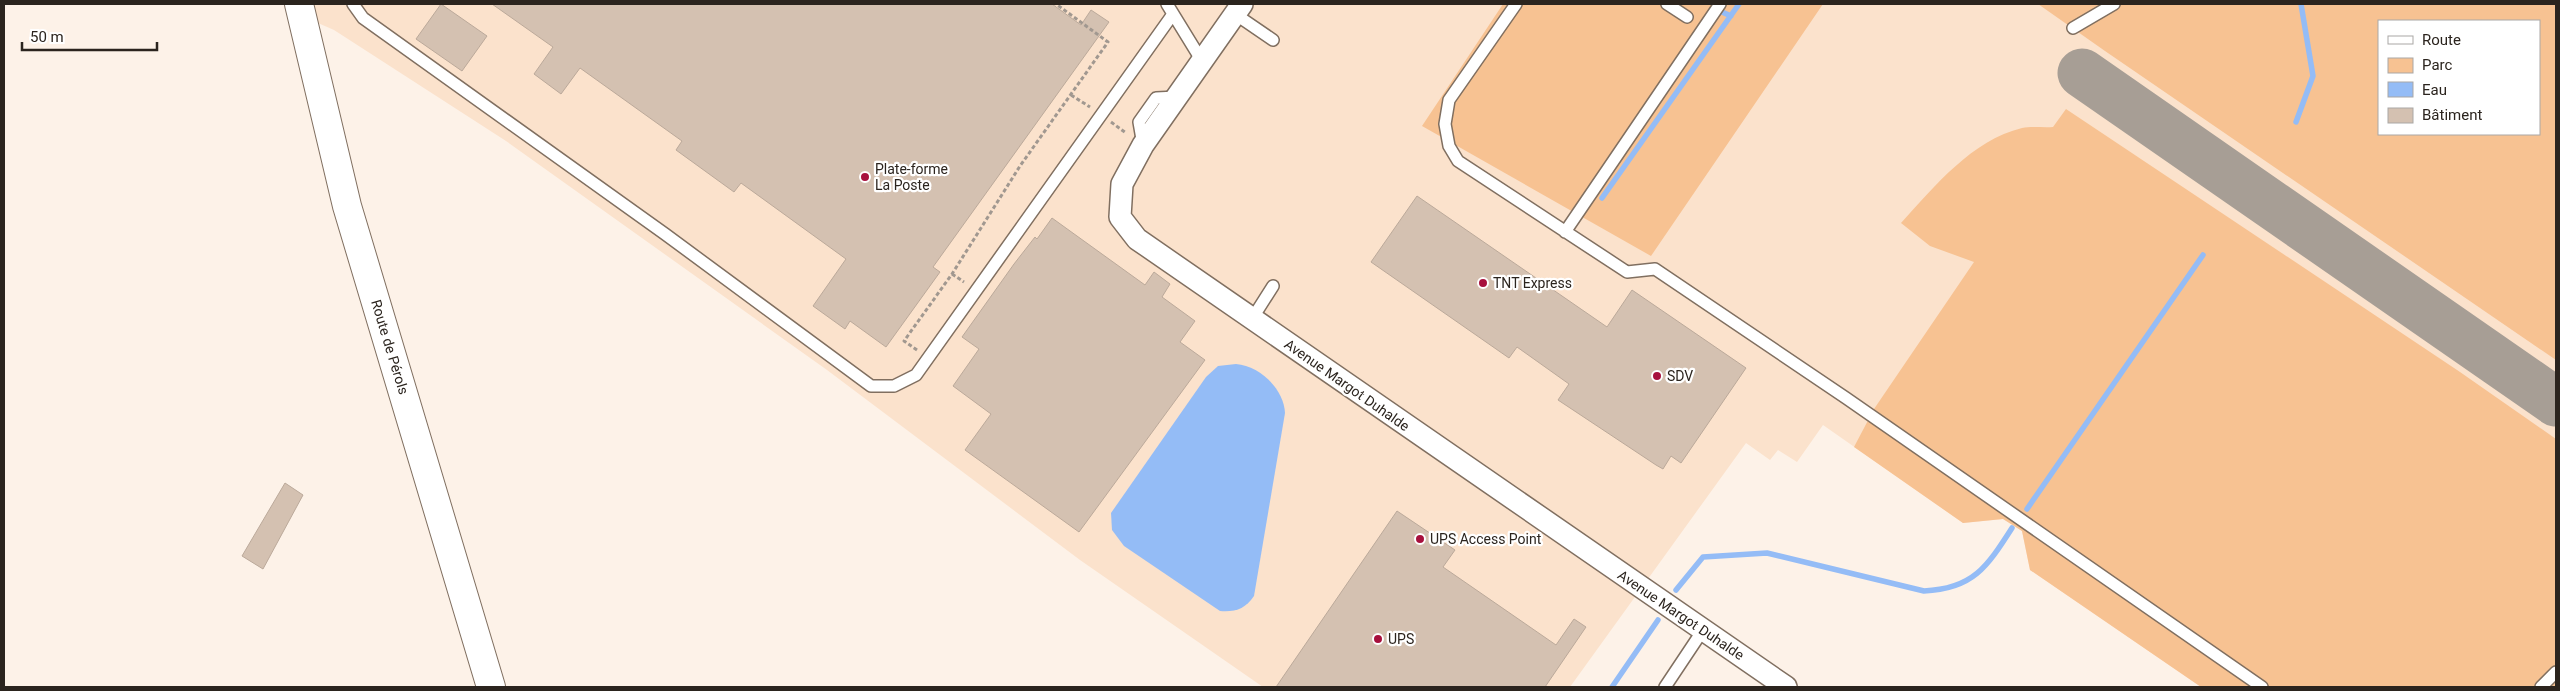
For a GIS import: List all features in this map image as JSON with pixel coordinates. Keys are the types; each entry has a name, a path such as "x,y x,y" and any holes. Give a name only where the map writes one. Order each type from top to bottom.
{"street":[{"name":"Route de Pérols","path":"299,4 347,206 491,687"},
{"name":"Avenue Margot Duhalde","path":"1238,9 1143,145 1122,184 1120,217 1137,239 1786,687"}],"lane":[{"path":"353,4 363,18 665,234 871,386 894,386 916,375 929,359 1170,9 1202,61"},
{"path":"1516,4 1450,100 1445,124 1450,146 1458,161 1627,272 1655,269 1846,398 2262,687"},
{"path":"1667,4 1687,17"},
{"path":"1565,232 1720,4"},
{"path":"2073,28 2114,4"},
{"path":"1238,9 1273,40"},
{"path":"1252,319 1273,286"},
{"path":"1665,687 1703,630"},
{"path":"2542,687 2556,672"}],"path":[{"path":"929,359 904,341 952,274 1020,166 1108,42 1056,4"}],"shaded area":[{"path":"303,4 2556,4 2556,687 2201,687 2030,570 2022,531 2003,519 1963,523 1823,425 1797,462 1778,450 1770,460 1746,443 1570,687 1263,687 1080,560 827,370 506,141 334,30 318,23"}],"green space":[{"path":"1503,4 1823,4 1651,256 1422,126"},
{"path":"2038,4 2556,4 2556,360 2105,51"},
{"path":"2066,109 2460,372 2556,439 2556,687 2201,687 2030,570 2022,531 2003,519 1963,523 1854,447 1874,409 1974,262 1930,246 1901,223 1955,166 1971,154 2004,134 2022,128 2053,127"}],"water":[{"path":"1236,364 1254,369 1269,380 1284,404 1285,413 1254,596 1240,609 1220,611 1124,546 1112,530 1111,513 1206,377 1218,366"}],"building":[{"path":"441,4 487,36 462,71 416,39"},
{"name":"Plate-forme La Poste","path":"492,4 1052,4 1081,25 1091,10 1109,22 933,267 940,272 886,347 850,321 845,329 813,306 846,259 741,183 734,192 676,150 682,141 580,68 561,94 534,74 553,47"},
{"path":"1417,196 1607,327 1632,290 1746,368 1681,463 1671,456 1663,469 1656,465 1558,400 1569,384 1517,347 1509,358 1371,262"},
{"path":"1052,218 1145,285 1154,272 1170,284 1162,297 1195,321 1180,342 1205,360 1079,532 965,450 991,414 953,386 979,349 962,337 1014,264 1035,237 1037,239"},
{"path":"285,483 303,495 263,569 242,556"},
{"name":"UPS","path":"1397,511 1455,550 1443,567 1556,645 1574,619 1586,627 1545,687 1276,687"}],"waterway":[{"path":"1602,198 1739,4"},
{"path":"2296,122 2313,76 2301,4"},
{"path":"1722,12 1731,16"},
{"path":"2027,509 2203,255"},
{"path":"1676,590 1703,557 1767,553 1924,591 1941,589 1955,586 1977,573 1995,554 2012,528"},
{"path":"1612,687 1658,620"}],"taxiway":[{"path":"2082,73 2556,402"}],"place":[{"name":"Plate-forme La Poste","path":"865,177"},
{"name":"TNT Express","path":"1483,283"},
{"name":"SDV","path":"1657,376"},
{"name":"UPS Access Point","path":"1420,539"},
{"name":"UPS","path":"1378,639"}]}
